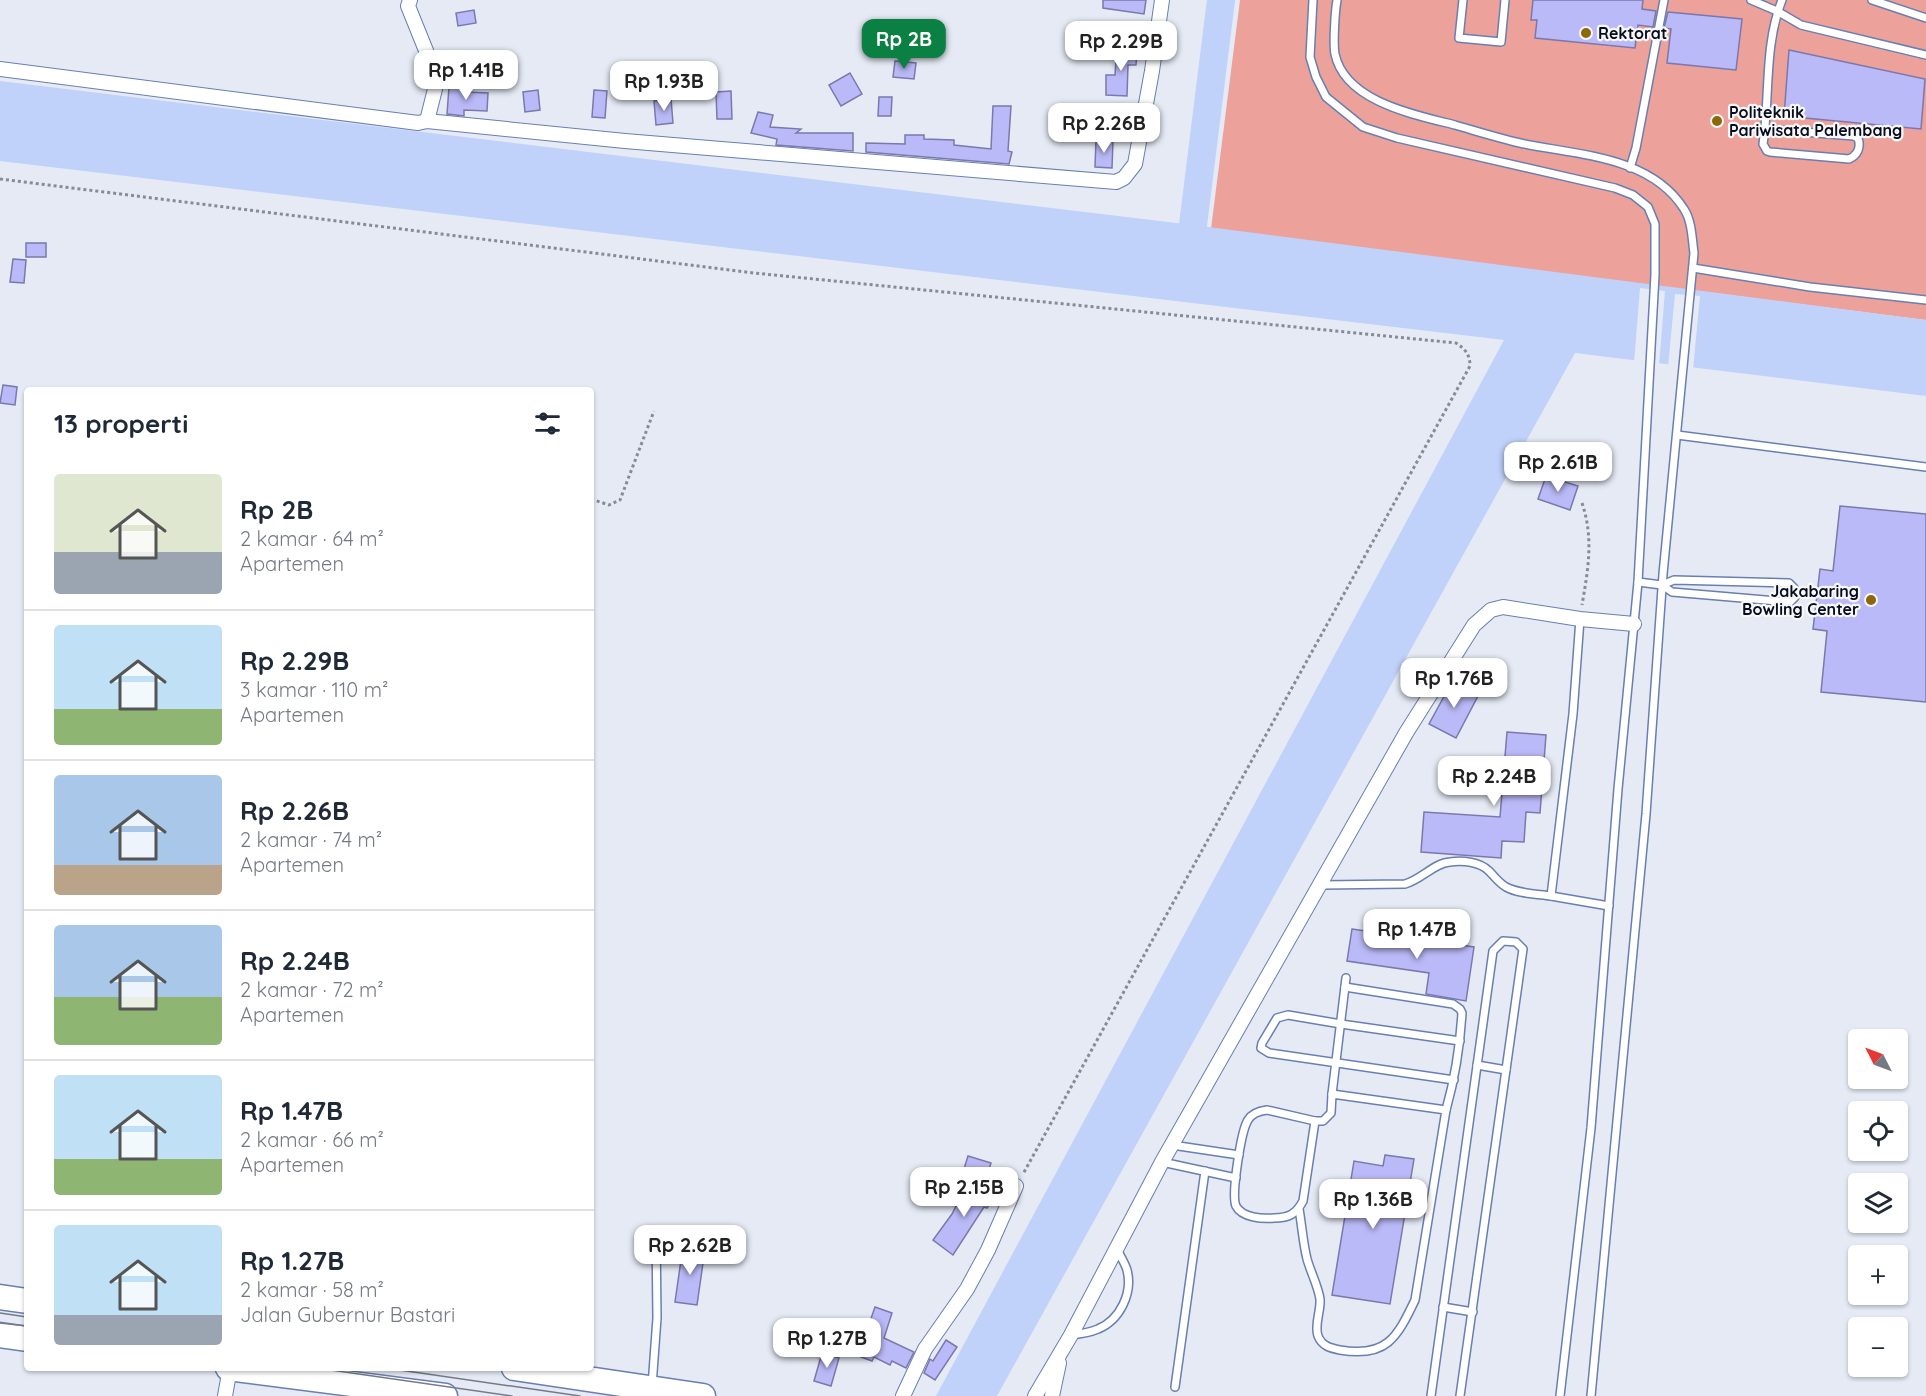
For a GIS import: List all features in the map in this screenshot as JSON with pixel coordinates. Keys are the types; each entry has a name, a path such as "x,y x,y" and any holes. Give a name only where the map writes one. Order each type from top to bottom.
{"highway":[{"path":"0,1297 24,1301"},
{"path":"0,1335 24,1339"},
{"path":"252,1371 445,1396"},
{"path":"535,1371 703,1396"}],"street":[{"path":"411,0 408,6 431,63 435,89 427,121"},
{"path":"0,69 418,123 427,121 625,141 1116,182 1124,178 1135,164 1162,0"},
{"path":"1035,1396 1071,1335 1162,1162 1406,733 1474,625 1491,610 1503,607 1580,619 1634,624"},
{"path":"903,1396 925,1349 967,1289 988,1250 1016,1186"},
{"path":"1052,1396 1062,1349"},
{"path":"225,1396 229,1371"}],"lane":[{"path":"1313,0 1310,57 1316,77 1326,97 1363,127 1397,138 1615,188 1633,195 1648,207 1654,224 1655,275 1638,582 1591,1128 1560,1396"},
{"path":"1336,0 1335,55 1343,72 1359,90 1401,111 1520,143 1613,160 1647,176 1668,190 1685,210 1691,226 1694,253 1692,282 1662,585 1646,814 1591,1396"},
{"path":"1463,0 1459,38 1501,42 1505,0"},
{"path":"1630,168 1636,148 1664,0"},
{"path":"1751,0 1801,25 1926,55"},
{"path":"1766,129 1854,136 1858,138 1859,146 1855,155 1849,159 1770,152 1763,144 1772,36 1777,11 1782,0"},
{"path":"1872,0 1926,18"},
{"path":"1693,268 1810,287 1926,300"},
{"path":"1677,435 1926,466"},
{"path":"1638,582 1662,585 1672,592 1790,602 1795,597 1794,588 1789,583 1674,580 1662,585"},
{"path":"1551,896 1573,714 1580,619"},
{"path":"1321,885 1405,884 1416,881 1441,864 1461,862 1479,864 1505,886 1515,891 1609,906"},
{"path":"1431,1396 1493,951 1503,942 1516,942 1523,949 1460,1396"},
{"path":"1299,1209 1307,1259 1319,1297 1317,1331 1319,1338 1330,1348 1360,1353 1373,1351 1386,1344 1405,1322 1415,1300 1446,1110 1454,1080 1460,1041 1462,1013 1457,1006 1346,982 1331,1113 1323,1121 1315,1121 1267,1110 1254,1114 1248,1119 1243,1130 1236,1178 1236,1207 1241,1212 1262,1219 1286,1218 1299,1209 1303,1201 1315,1121"},
{"path":"1454,1080 1269,1053 1261,1048 1273,1023 1282,1016 1288,1015 1460,1041"},
{"path":"1476,1065 1506,1070"},
{"path":"1332,1094 1446,1110"},
{"path":"1172,1145 1239,1155"},
{"path":"1162,1162 1236,1178"},
{"path":"1175,1387 1205,1171"},
{"path":"651,1388 657,1318 656,1233"},
{"path":"1071,1335 1089,1333 1101,1328 1116,1316 1126,1300 1129,1285 1127,1270 1117,1249"},
{"path":"1443,1307 1473,1312"}],"path":[{"path":"0,179 754,273 1456,343 1462,347 1470,358 1470,366 1016,1186"},
{"path":"594,500 609,505 620,500 654,411"},
{"path":"1580,619 1590,537 1582,503"}],"shaded area":[{"path":"1240,0 1926,0 1926,320 1211,229"}],"water":[{"path":"0,81 1193,225 1926,320 1926,396 1575,353 997,1396 936,1396 1504,340 0,161"}],"pier":[{"path":"1640,288 1665,291 1659,366 1634,363"},
{"path":"1675,294 1700,296 1693,370 1668,367"}],"building":[{"path":"1103,0 1146,0 1144,14 1103,8"},
{"path":"1533,0 1643,0 1642,9 1656,11 1653,27 1638,25 1635,48 1535,38 1537,20 1531,20"},
{"path":"474,10 476,23 458,26 456,13"},
{"path":"1668,12 1742,19 1736,70 1667,63 1671,29 1664,28"},
{"path":"1117,45 1128,45 1128,50 1137,50 1136,65 1128,65 1127,96 1106,95 1106,75 1115,75"},
{"path":"1789,50 1925,79 1921,129 1784,116"},
{"path":"895,61 916,63 914,79 893,77"},
{"path":"850,73 862,94 841,106 829,85"},
{"path":"449,87 466,89 466,92 488,93 487,111 464,110 464,116 447,114"},
{"path":"538,90 540,110 525,112 523,92"},
{"path":"594,90 607,91 605,118 592,117"},
{"path":"731,91 732,119 717,119 716,92"},
{"path":"879,97 892,97 891,116 878,116"},
{"path":"671,99 673,123 656,125 654,101"},
{"path":"993,106 1011,106 1008,151 1012,152 1009,164 866,152 866,143 905,144 905,135 924,135 924,139 954,140 954,145 991,149"},
{"path":"758,112 773,115 770,127 801,129 796,133 853,133 853,151 776,145 777,139 751,133"},
{"path":"1096,140 1113,141 1112,168 1095,167"},
{"path":"26,243 46,243 46,257 26,257"},
{"path":"13,259 26,260 24,283 10,282"},
{"path":"3,385 17,387 15,405 0,403"},
{"path":"1546,476 1578,486 1570,510 1538,499"},
{"name":"Jakabaring Bowling Center","path":"1840,506 1926,514 1926,702 1821,692 1827,631 1813,629 1820,569 1833,571"},
{"path":"1453,680 1479,694 1456,738 1429,724"},
{"path":"1507,732 1546,735 1540,813 1526,812 1524,842 1502,841 1501,858 1421,852 1424,812 1500,817"},
{"path":"1352,929 1474,947 1466,1001 1426,994 1429,973 1347,961"},
{"path":"1385,1155 1414,1159 1390,1304 1332,1295 1354,1161 1383,1166"},
{"path":"968,1156 991,1163 986,1179 963,1172"},
{"path":"974,1182 995,1195 987,1208 984,1207 953,1255 933,1240 958,1202 961,1204"},
{"path":"683,1246 705,1249 697,1305 675,1302"},
{"path":"875,1307 892,1313 884,1338 914,1352 906,1368 892,1361 890,1365 874,1357 872,1361 853,1354 861,1332 866,1333"},
{"path":"946,1340 957,1347 935,1380 924,1373 930,1359 933,1361"},
{"path":"822,1353 839,1358 831,1386 814,1381"}],"waterway":[{"path":"1193,225 1221,0"}],"tram line":[{"path":"0,1313 24,1317"},
{"path":"0,1323 24,1326"},
{"path":"338,1371 512,1396"},
{"path":"407,1371 580,1396"}],"place":[{"name":"Rektorat","path":"1586,33"},
{"name":"Politeknik Pariwisata Palembang","path":"1717,121"},
{"name":"Jakabaring Bowling Center","path":"1871,600"}]}
